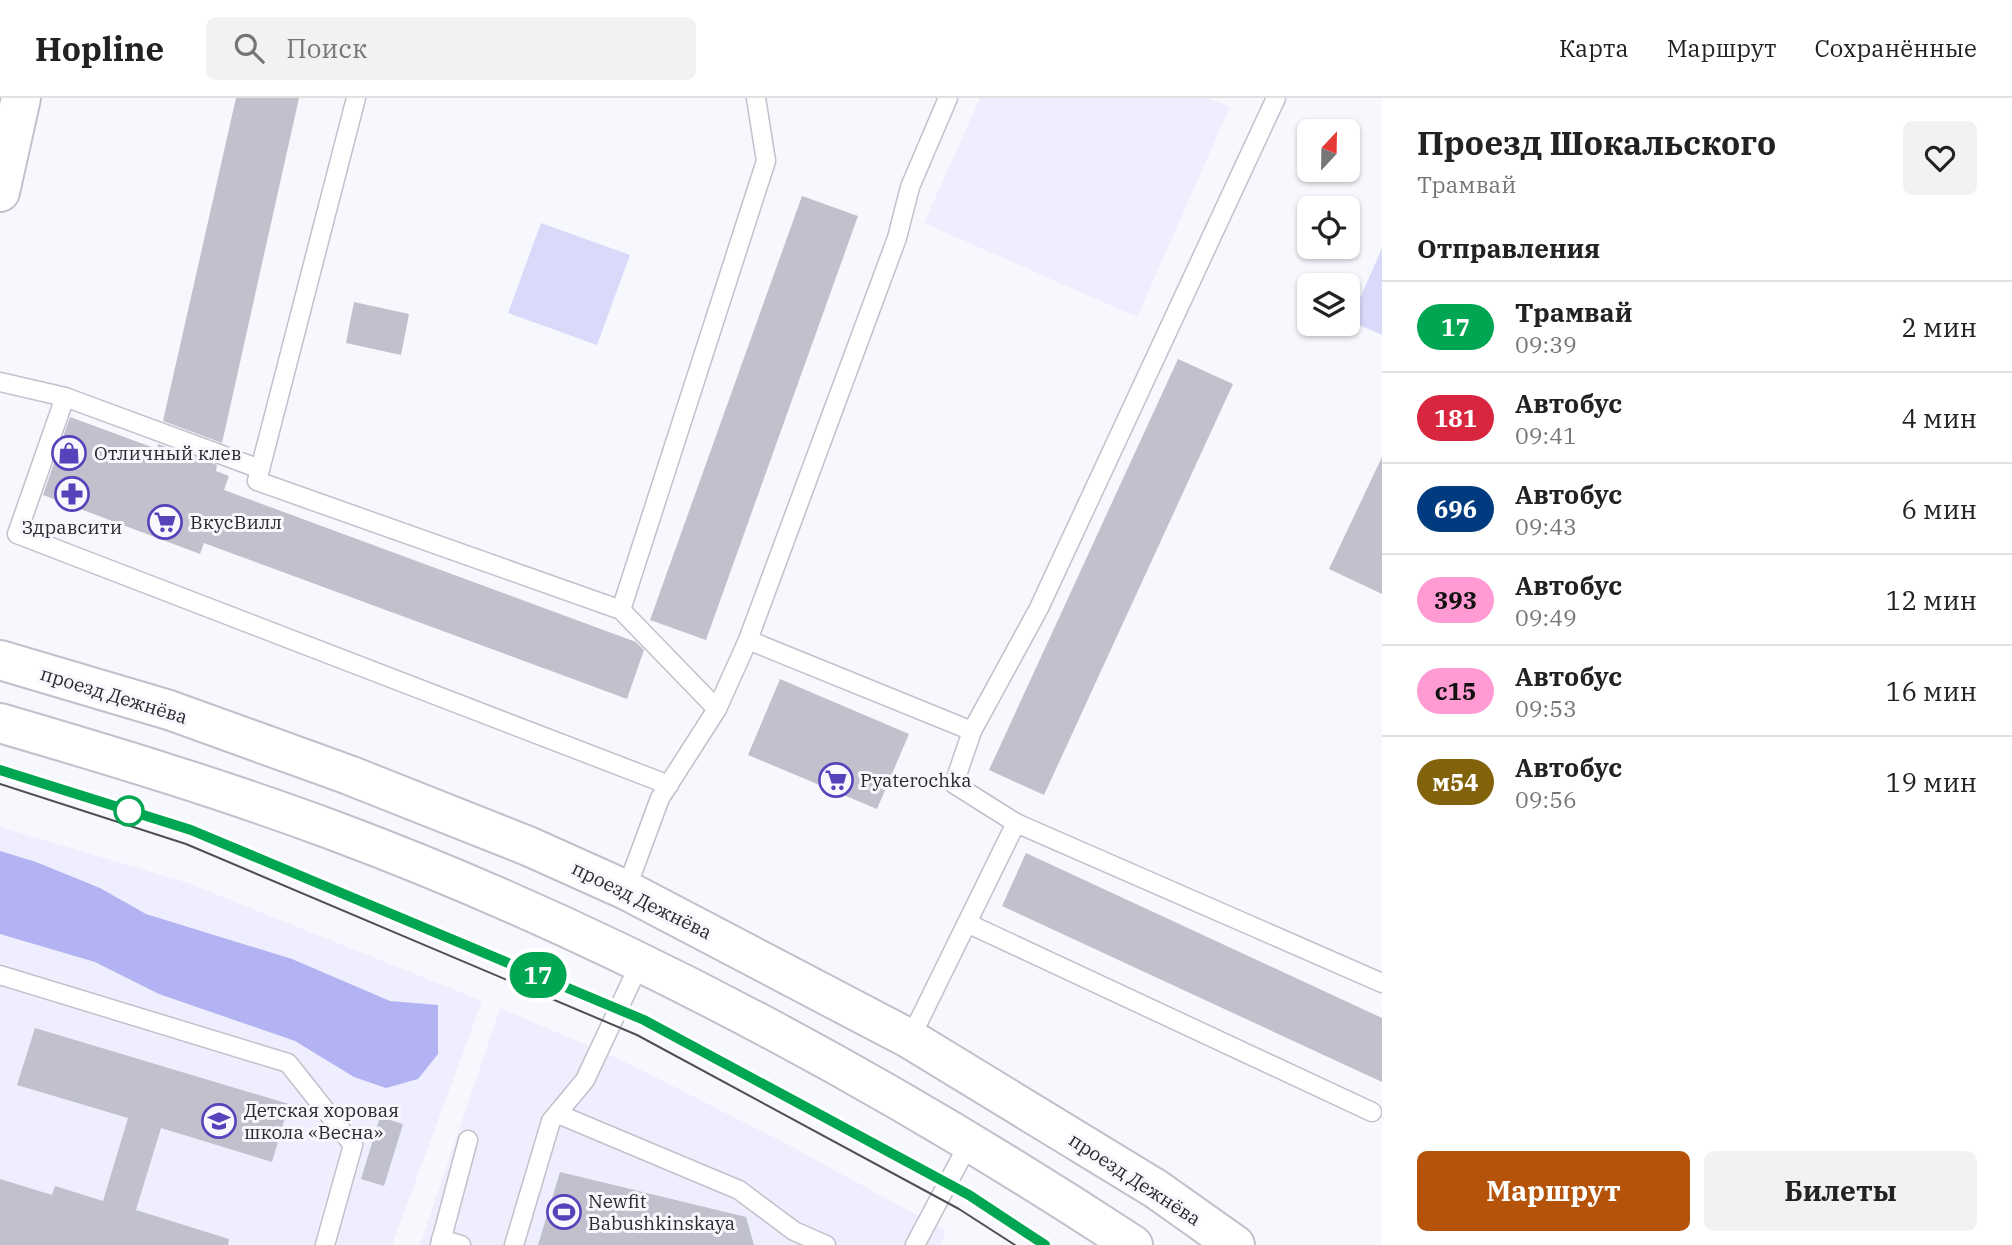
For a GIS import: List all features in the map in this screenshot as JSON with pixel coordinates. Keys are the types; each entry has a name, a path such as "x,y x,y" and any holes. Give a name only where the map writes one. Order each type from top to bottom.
{"main road":[{"path":"0,192 21,98"},
{"name":"проезд Дежнёва","path":"0,660 169,710 349,775 626,890 910,1039 1156,1189 1235,1245"},
{"path":"0,723 186,778 338,832 640,963 689,986 969,1143 1133,1245"}],"lane":[{"path":"356,98 257,481 621,610 717,709"},
{"path":"621,610 766,160 756,98"},
{"path":"626,890 660,798 717,709 748,640 897,238 910,187 948,98"},
{"path":"1276,98 1039,608 972,731 954,784 1016,822 1382,983"},
{"path":"0,382 65,397 260,469"},
{"path":"65,397 17,534 669,785"},
{"path":"748,640 972,731"},
{"path":"910,1039 1016,822"},
{"path":"967,923 1372,1112"},
{"path":"514,1245 551,1121 584,1080 640,963"},
{"path":"0,975 288,1063 353,1145 325,1245"},
{"path":"558,1114 739,1190 794,1231 826,1245"},
{"path":"461,1245 441,1242 468,1140"},
{"path":"915,1245 969,1143"}],"shaded area":[{"path":"980,98 1209,98 1230,107 1137,317 924,223"},
{"path":"541,223 630,255 597,345 508,313"},
{"path":"1382,248 1382,335 1360,325 1360,298"},
{"name":"Детская хоровая школа «Весна»","path":"0,827 188,883 482,1001 392,1245 0,1245"},
{"path":"0,851 36,862 100,888 146,914 292,959 390,1001 438,1005 438,1054 418,1079 386,1088 354,1077 295,1041 159,994 95,962 0,934"},
{"path":"500,1008 623,1061 783,1142 946,1231 940,1245 420,1245"}],"building":[{"path":"236,98 299,98 222,443 163,421"},
{"path":"802,196 858,216 706,640 650,620"},
{"path":"354,302 409,314 401,355 346,343"},
{"path":"1178,359 1233,384 1044,795 989,770"},
{"path":"70,417 157,449 158,444 217,465 216,471 229,476 224,490 636,642 644,650 627,699 204,543 200,554 43,495"},
{"path":"1382,457 1382,594 1329,569"},
{"path":"780,679 909,734 877,809 748,755"},
{"path":"1026,853 1382,1018 1382,1082 1002,906"},
{"path":"35,1028 289,1104 272,1162 161,1128 136,1210 229,1239 228,1245 0,1245 0,1179 52,1195 55,1186 103,1201 128,1118 17,1085"},
{"path":"380,1117 403,1124 384,1186 361,1179"},
{"path":"560,1172 746,1217 754,1245 538,1245"}],"tram line":[{"path":"0,770 191,830 644,1020 969,1195 1045,1245"},
{"name":"17","path":"0,770 191,830 644,1020 969,1195 1045,1245"},
{"path":"0,784 186,844 637,1035 959,1209 1015,1245"}],"place":[{"name":"Отличный клев","path":"69,453"},
{"name":"Здравсити","path":"72,494"},
{"name":"ВкусВилл","path":"165,522"},
{"name":"Pyaterochka","path":"836,780"},
{"name":"Детская хоровая школа «Весна»","path":"219,1121"},
{"name":"Newfit Babushkinskaya","path":"564,1212"}]}
